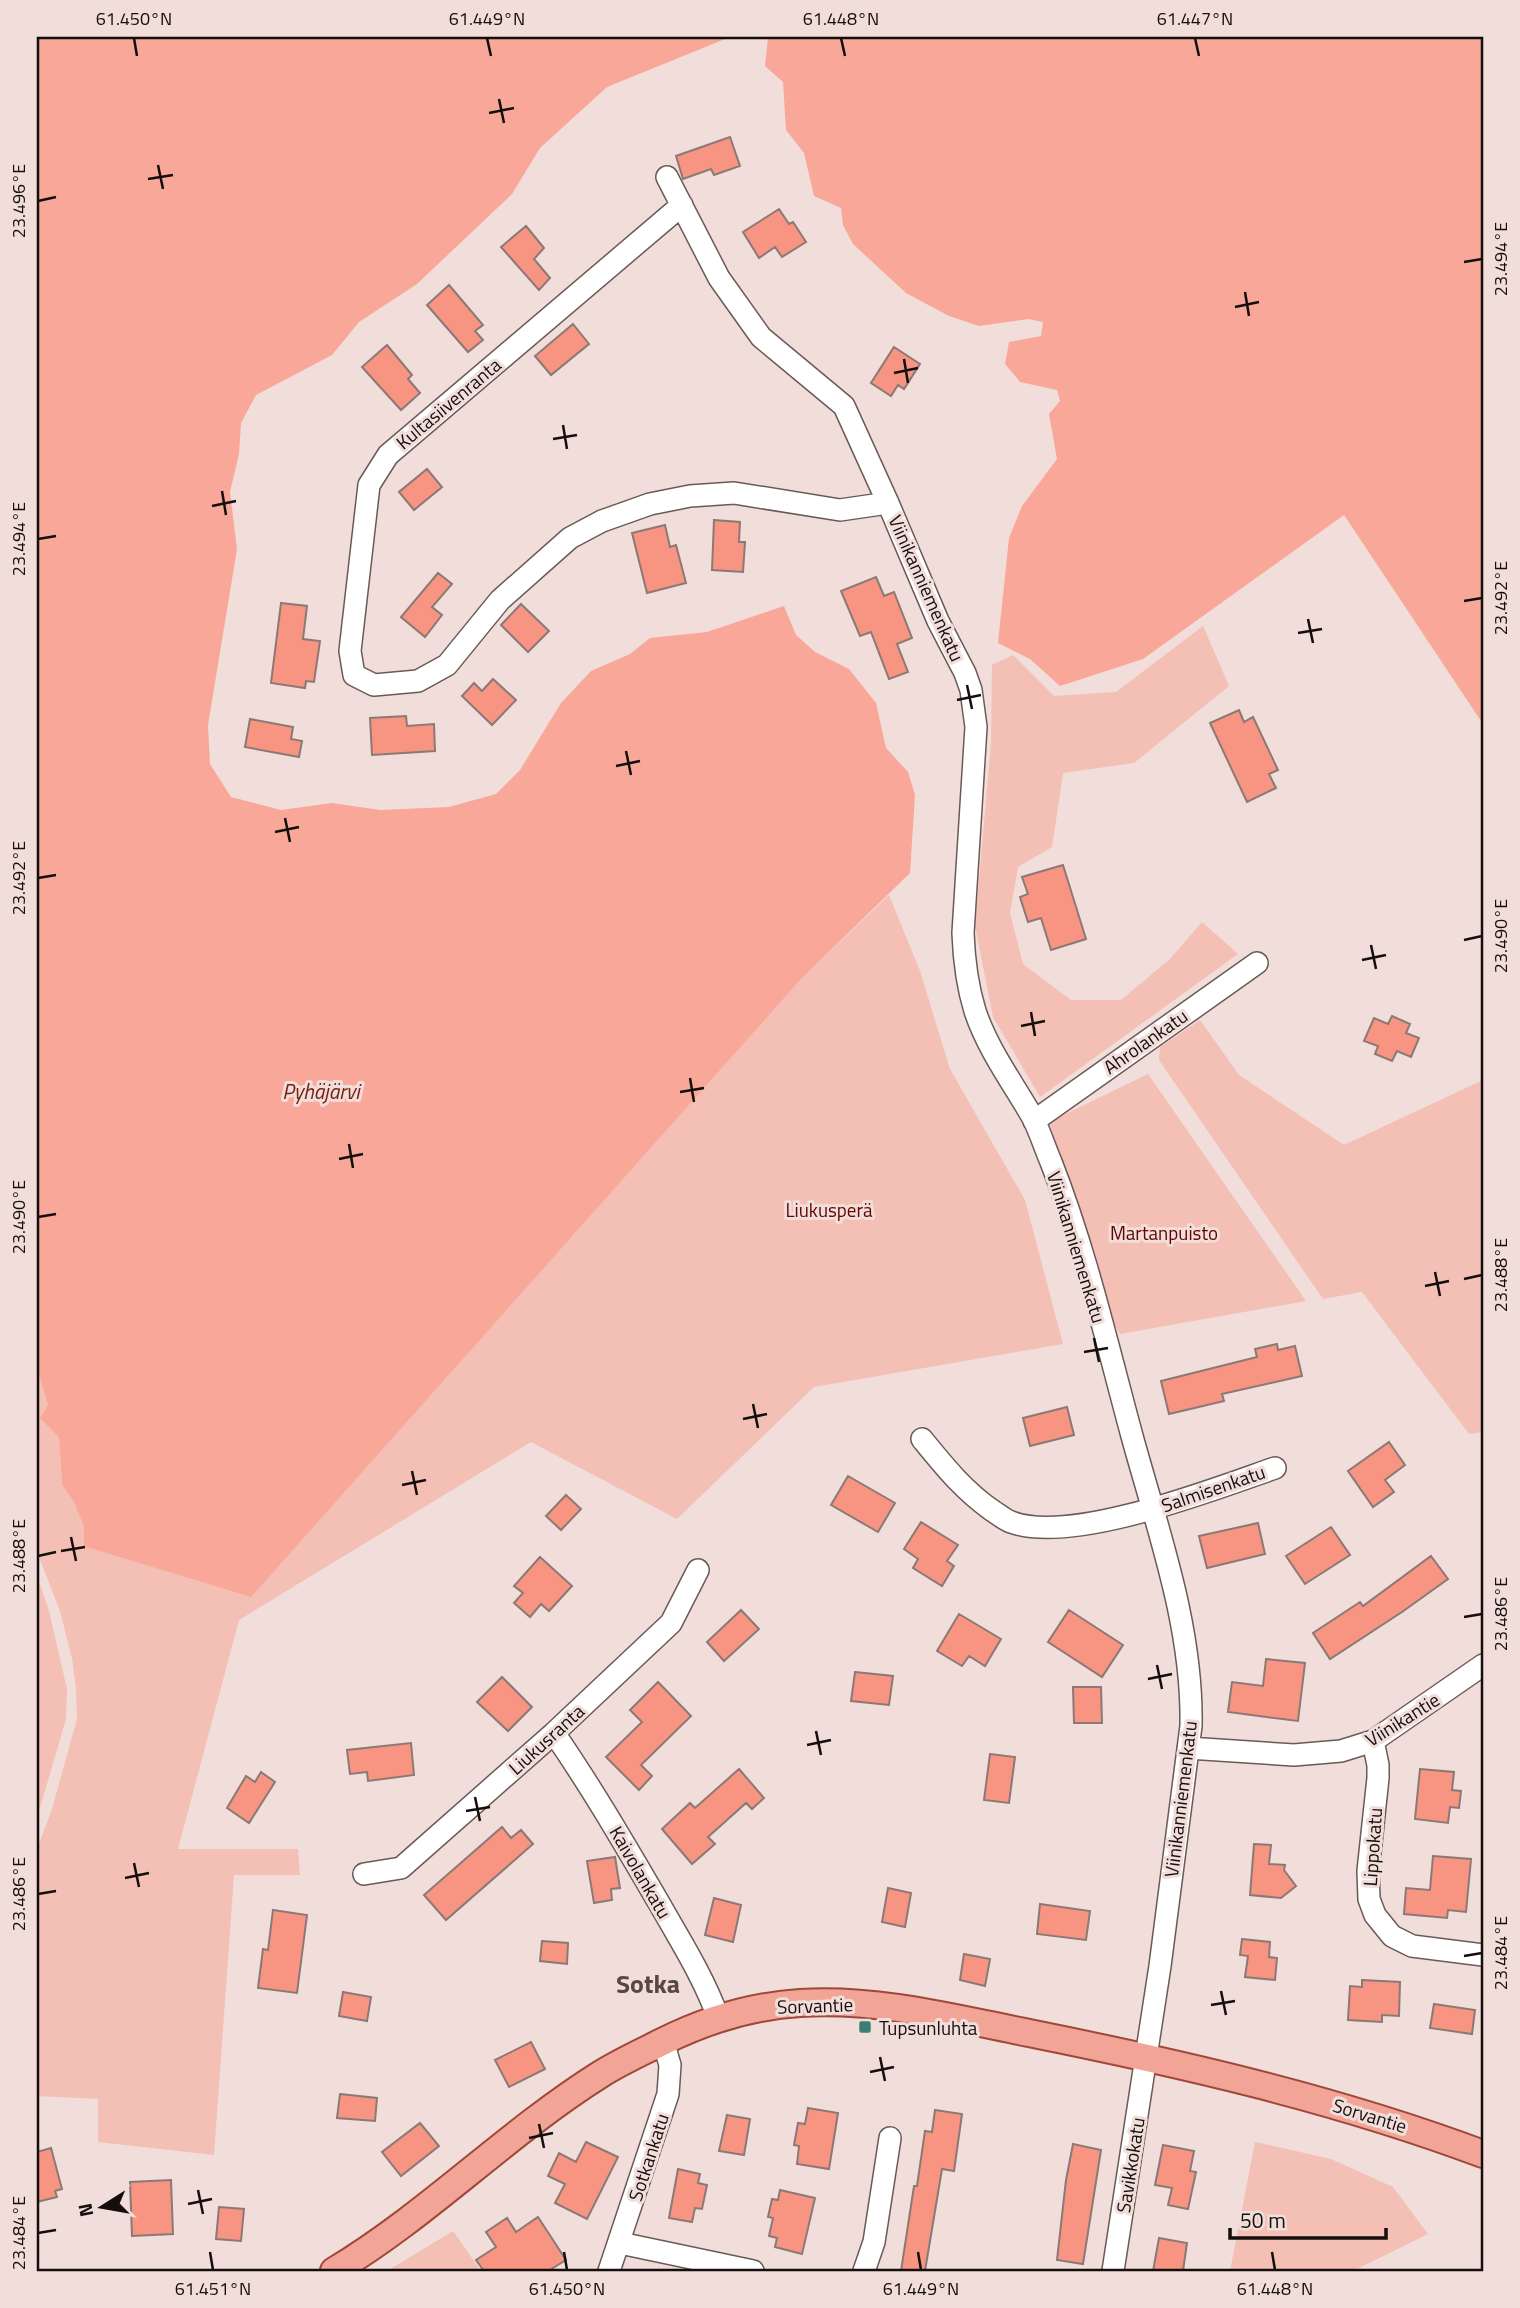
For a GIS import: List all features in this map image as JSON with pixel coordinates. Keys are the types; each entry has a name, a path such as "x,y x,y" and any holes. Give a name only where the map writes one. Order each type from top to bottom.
{"main road":[{"name":"Sorvantie","path":"334,2271 398,2230 554,2106 603,2073 663,2041 718,2017 800,2003 867,2004 922,2012 1146,2058 1313,2097 1423,2131 1483,2154"}],"street":[{"name":"Viinikanniemenkatu","path":"667,177 719,278 761,337 844,405 971,690 976,751 963,933 964,966 976,1014 1002,1069 1034,1121 1079,1238 1182,1621 1187,1654 1191,1696 1188,1748 1146,2058"},
{"name":"Kultasiivenranta","path":"682,205 388,455 369,485 349,651 354,675 374,685 418,681 447,665 500,600 570,538 602,521 650,504 690,496 734,494 840,510 888,503"},
{"name":"Ahrolankatu","path":"1034,1121 1257,962"},
{"name":"Salmisenkatu","path":"922,1439 953,1478 978,1501 1010,1522 1039,1527 1068,1527 1152,1509 1275,1468"},
{"name":"Liukusranta","path":"365,1874 401,1868 554,1733 671,1622 698,1570"},
{"name":"Viinikantie","path":"1188,1748 1294,1755 1341,1751 1373,1741 1483,1665"},
{"name":"Kaivolankatu","path":"554,1733 596,1794 707,1986 718,2017"},
{"name":"Lippokatu","path":"1373,1741 1378,1778 1368,1887 1374,1915 1392,1936 1412,1946 1483,1955"},
{"name":"Sotkankatu","path":"609,2271 668,2094 670,2065 663,2041"},
{"name":"Savikkokatu","path":"1114,2271 1146,2058"},
{"path":"864,2271 874,2242 890,2138"},
{"path":"620,2243 752,2271"}],"green space":[{"path":"1203,626 1229,686 1134,763 1063,773 1052,847 1018,867 1010,913 1023,964 1071,1000 1121,1000 1170,959 1202,922 1238,954 1040,1097 993,1017 975,926 991,743 992,665 1013,655 1054,696 1116,692"},
{"name":"Liukusperä","path":"889,895 920,971 950,1069 1025,1200 1063,1344 814,1387 677,1519 531,1442 239,1620 178,1849 298,1849 300,1875 234,1875 214,2155 98,2142 98,2099 37,2096 37,1849 52,1809 77,1719 72,1658 60,1611 37,1552 37,1367 59,1437 62,1483 85,1526 84,1546 800,980"},
{"path":"1200,1020 1239,1075 1344,1145 1483,1080 1483,1432 1469,1434 1362,1292 1323,1299 1159,1060 1160,1047"},
{"name":"Martanpuisto","path":"1148,1074 1306,1301 1120,1334 1113,1322 1049,1122"},
{"path":"37,1576 49,1611 67,1689 66,1719 37,1818"},
{"path":"1255,2142 1331,2159 1393,2187 1428,2234 1353,2271 1230,2271"},
{"path":"453,2231 481,2271 387,2271"}],"water":[{"name":"Pyhäjärvi","path":"37,37 730,37 607,87 540,148 512,194 417,284 359,322 332,355 256,395 241,423 239,454 230,492 237,549 208,725 210,764 231,797 281,810 332,803 380,810 449,807 496,794 520,770 561,703 591,671 630,654 650,638 707,632 784,606 796,635 815,652 849,669 876,703 886,748 908,772 915,795 910,873 800,980 251,1597 84,1546 84,1526 74,1502 62,1484 59,1437 40,1418 48,1405 37,1367"},
{"path":"768,37 1483,37 1483,724 1344,515 1143,659 1060,686 1030,659 998,643 1009,538 1022,506 1057,459 1049,414 1060,401 1057,390 1020,382 1005,364 1009,342 1041,336 1043,322 1028,319 979,326 949,316 906,293 853,244 843,225 841,208 814,196 804,153 786,130 783,82 765,66"}],"building":[{"path":"730,137 740,166 714,175 711,169 683,179 676,156"},
{"path":"779,209 789,224 793,222 806,242 782,257 775,247 759,258 743,232"},
{"path":"526,226 544,248 534,259 550,278 539,290 501,247"},
{"path":"449,285 483,325 475,331 483,340 468,352 427,305"},
{"path":"573,324 589,344 551,375 535,356"},
{"path":"387,345 412,375 408,379 420,393 401,410 362,367"},
{"path":"894,347 920,364 904,389 898,385 891,396 871,383"},
{"path":"427,469 442,487 414,510 399,492"},
{"path":"714,520 740,522 739,542 745,542 743,572 712,570"},
{"path":"665,525 670,547 676,545 686,583 647,593 632,533"},
{"path":"438,573 452,584 432,607 442,615 425,637 401,617"},
{"path":"876,577 884,596 894,592 912,638 897,644 908,672 889,679 871,632 860,636 841,591"},
{"path":"281,603 307,606 303,639 320,641 314,682 306,681 305,688 271,683"},
{"path":"521,604 549,631 528,652 501,625"},
{"path":"493,679 516,700 492,725 462,696 474,683 482,691"},
{"path":"1239,710 1244,722 1253,717 1278,770 1269,774 1276,788 1247,802 1210,723"},
{"path":"406,716 407,726 434,724 435,751 372,755 370,718"},
{"path":"250,719 293,727 291,739 302,741 299,757 245,747"},
{"path":"1063,865 1086,939 1051,950 1041,918 1028,922 1020,897 1028,894 1022,877"},
{"path":"1392,1016 1410,1024 1406,1033 1419,1038 1411,1057 1397,1051 1392,1061 1375,1054 1378,1046 1364,1041 1374,1018 1388,1024"},
{"path":"1277,1344 1278,1350 1295,1346 1302,1376 1222,1394 1224,1401 1169,1414 1161,1381 1257,1357 1255,1349"},
{"path":"1067,1407 1074,1435 1030,1446 1023,1418"},
{"path":"1389,1442 1405,1465 1385,1480 1394,1492 1373,1507 1348,1471"},
{"path":"848,1476 895,1503 878,1532 831,1505"},
{"path":"566,1495 581,1509 561,1530 546,1516"},
{"path":"921,1522 958,1545 947,1561 954,1566 942,1586 913,1568 918,1559 904,1549"},
{"path":"1258,1523 1265,1554 1207,1568 1199,1536"},
{"path":"1331,1527 1350,1555 1305,1584 1286,1556"},
{"path":"1431,1556 1448,1579 1330,1659 1313,1633 1360,1602 1363,1606"},
{"path":"540,1557 572,1586 549,1611 541,1604 530,1617 514,1603 523,1593 514,1586"},
{"path":"741,1610 759,1629 724,1661 707,1642"},
{"path":"1069,1610 1123,1645 1102,1677 1048,1642"},
{"path":"959,1614 1001,1639 985,1666 969,1656 962,1666 937,1651"},
{"path":"1266,1659 1305,1663 1298,1721 1228,1712 1232,1682 1263,1686"},
{"path":"855,1672 893,1676 889,1705 851,1701"},
{"path":"502,1677 532,1707 508,1731 477,1702"},
{"path":"658,1682 691,1716 641,1765 652,1776 639,1790 606,1757 642,1722 630,1710"},
{"path":"1073,1687 1101,1687 1102,1723 1074,1723"},
{"path":"411,1743 414,1775 368,1781 367,1772 350,1774 347,1750"},
{"path":"990,1754 1015,1757 1009,1803 984,1800"},
{"path":"739,1769 764,1798 752,1809 746,1803 708,1837 715,1844 692,1864 662,1829 690,1803 695,1808"},
{"path":"1420,1769 1454,1772 1452,1790 1461,1791 1459,1808 1450,1807 1448,1823 1415,1819"},
{"path":"261,1772 275,1782 249,1823 227,1808 246,1776 255,1782"},
{"path":"502,1827 511,1838 521,1830 533,1844 446,1920 424,1895"},
{"path":"1254,1844 1271,1845 1269,1864 1285,1865 1284,1870 1296,1886 1281,1898 1250,1895"},
{"path":"1433,1856 1471,1859 1466,1912 1448,1910 1447,1918 1404,1914 1406,1888 1430,1890"},
{"path":"615,1857 620,1888 611,1889 612,1900 594,1903 587,1861"},
{"path":"888,1888 911,1893 905,1927 882,1922"},
{"path":"714,1898 741,1905 733,1942 705,1935"},
{"path":"1040,1904 1090,1911 1086,1940 1037,1934"},
{"path":"273,1910 307,1915 297,1993 258,1988 263,1949 268,1950"},
{"path":"1242,1939 1270,1942 1269,1957 1277,1958 1275,1980 1245,1977 1248,1956 1240,1955"},
{"path":"542,1941 568,1943 567,1964 540,1961"},
{"path":"964,1954 990,1959 985,1986 960,1980"},
{"path":"1362,1980 1400,1982 1399,2016 1382,2015 1382,2022 1348,2020 1350,1986 1362,1987"},
{"path":"343,1992 371,1997 367,2021 339,2016"},
{"path":"1434,2004 1475,2010 1472,2034 1430,2028"},
{"path":"531,2042 545,2069 509,2087 495,2060"},
{"path":"340,2094 377,2098 375,2121 337,2118"},
{"path":"808,2108 838,2113 829,2169 797,2164 799,2146 794,2145 798,2123 805,2124"},
{"path":"935,2110 962,2114 954,2171 942,2169 925,2271 901,2271 925,2131 932,2132"},
{"path":"727,2115 750,2119 744,2155 719,2151"},
{"path":"420,2123 439,2146 401,2176 382,2152"},
{"path":"586,2142 618,2157 587,2219 555,2203 565,2184 548,2176 559,2153 576,2162"},
{"path":"1073,2144 1101,2150 1083,2264 1057,2260"},
{"path":"1163,2145 1194,2151 1190,2171 1196,2172 1188,2209 1168,2205 1172,2188 1155,2185"},
{"path":"51,2148 62,2189 55,2191 57,2197 37,2202 37,2152"},
{"path":"678,2169 700,2174 698,2183 707,2185 702,2209 695,2208 692,2222 669,2218"},
{"path":"171,2180 173,2234 132,2236 130,2182"},
{"path":"780,2190 815,2198 802,2254 775,2247 777,2238 769,2236 773,2218 768,2217 772,2199 778,2200"},
{"path":"219,2207 244,2209 241,2241 216,2239"},
{"path":"538,2217 566,2260 548,2271 484,2271 476,2260 496,2247 486,2232 507,2218 516,2232"},
{"path":"1159,2238 1187,2243 1183,2271 1153,2271"}],"place":[{"name":"Tupsunluhta","path":"865,2027"}],"district":[{"name":"Sotka","path":"648,1983"}]}
